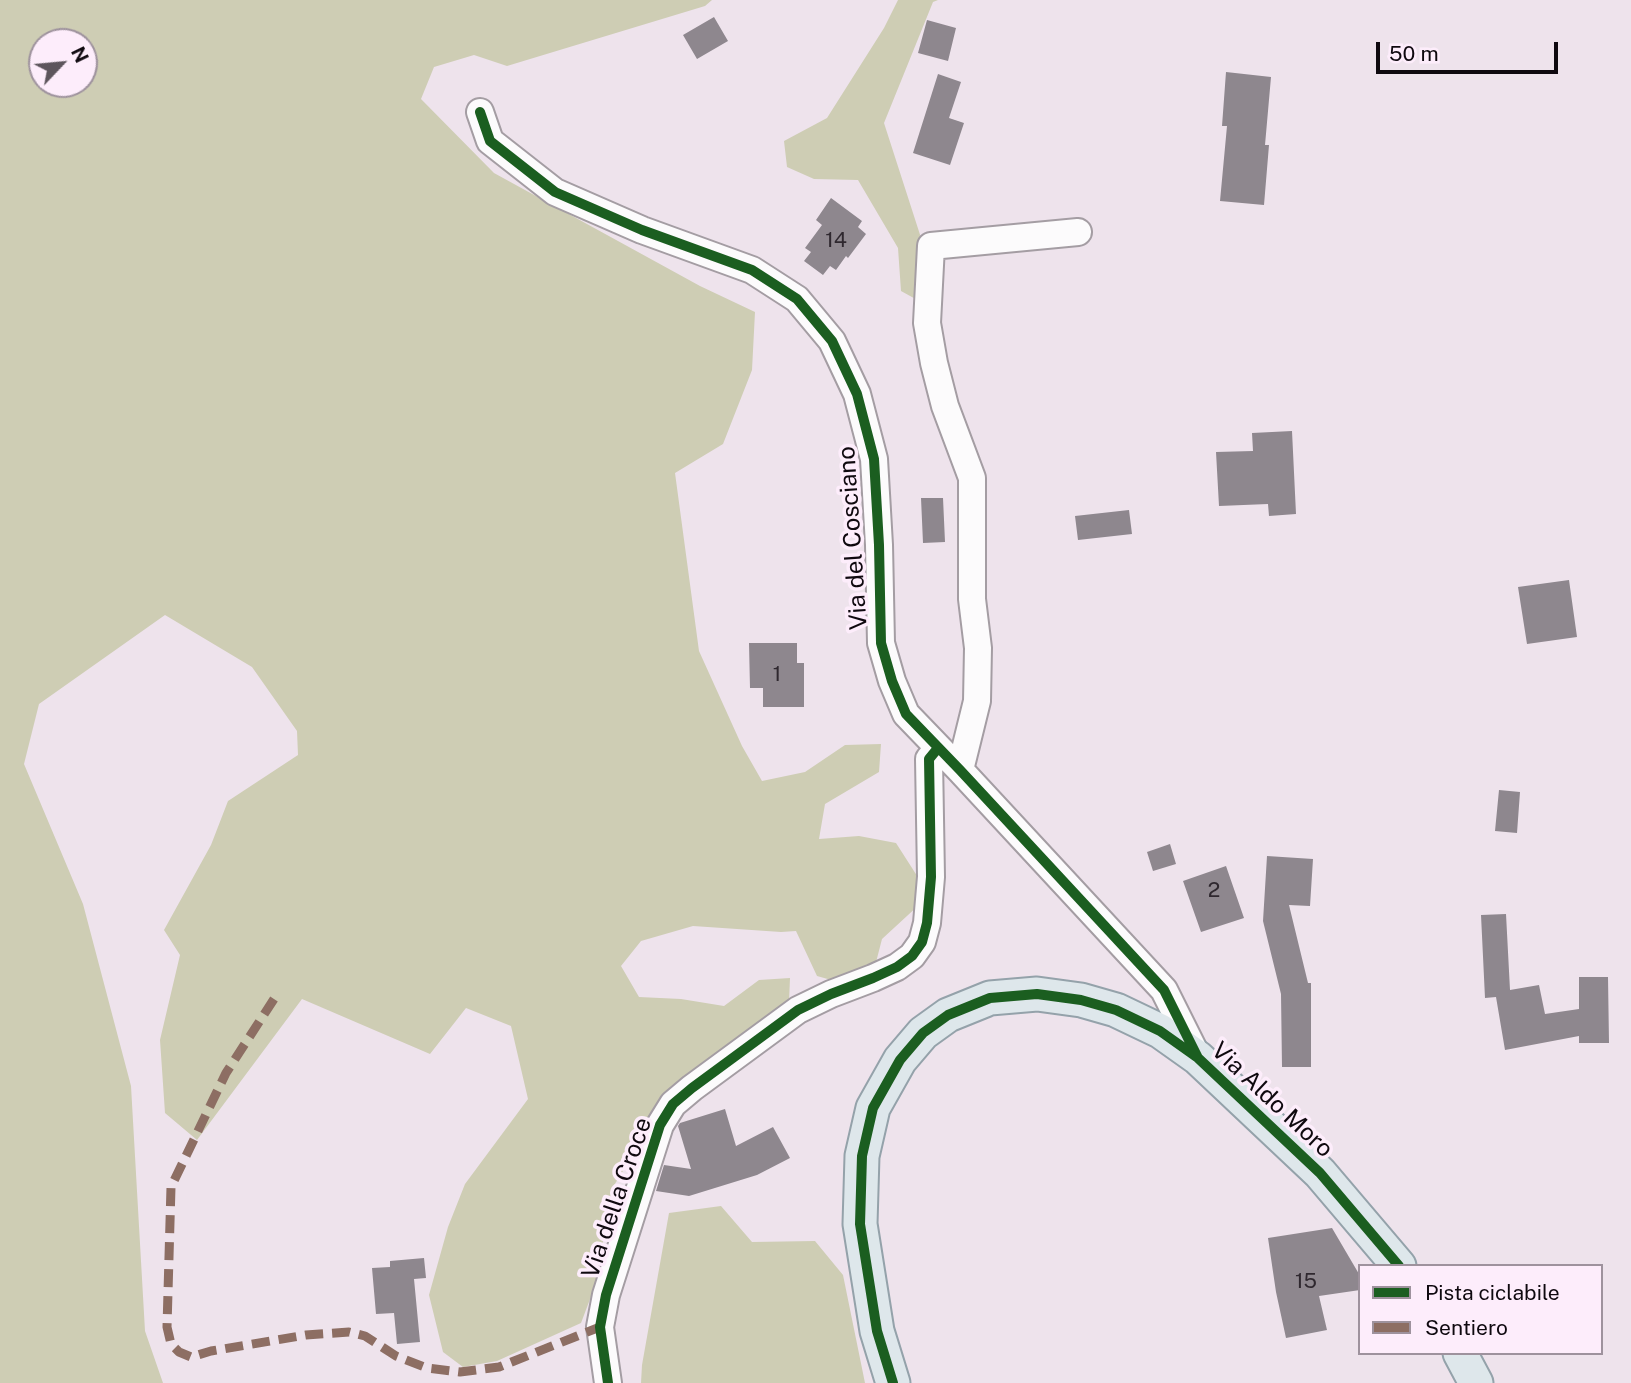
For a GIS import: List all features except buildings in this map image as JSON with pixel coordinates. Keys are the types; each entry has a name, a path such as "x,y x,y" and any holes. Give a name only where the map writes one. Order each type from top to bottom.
{"main road":[{"name":"Via Aldo Moro","path":"893,1383 877,1331 860,1224 862,1156 873,1108 900,1060 923,1033 948,1015 990,998 1037,994 1081,1000 1116,1010 1160,1031 1198,1058 1321,1173 1397,1264"},
{"path":"1461,1355 1476,1383"}],"street":[{"name":"Via del Cosciano","path":"480,112 490,141 555,192 642,230 752,270 797,299 832,341 857,394 874,459 881,643 905,714 1164,990 1198,1058"},
{"path":"960,770 977,701 978,648 972,599 972,478 945,407 934,363 927,323 931,246 1078,232"},
{"name":"Via della Croce","path":"608,1383 600,1327 606,1295 660,1125 673,1104 798,1010 897,967 912,956 922,942 927,923 931,877 929,759 938,748"}],"green space":[{"path":"0,0 712,0 705,6 507,66 474,55 434,67 421,99 494,173 700,286 755,312 752,370 723,444 675,473 699,651 742,746 762,781 805,772 845,745 881,744 879,772 825,804 819,839 859,836 896,843 921,882 920,904 882,939 874,970 842,983 817,976 796,931 693,926 641,941 621,966 639,997 681,999 724,1006 759,980 790,978 789,1002 659,1113 613,1187 595,1286 581,1323 497,1361 463,1367 443,1352 429,1295 448,1227 465,1184 528,1099 511,1026 466,1008 430,1054 302,999 197,1140 165,1113 160,1040 180,955 164,930 211,845 228,801 298,755 297,731 252,667 165,615 39,704 24,764 83,904 131,1086 145,1331 163,1383 0,1383"},
{"path":"898,0 938,0 933,2 884,123 923,244 939,264 943,288 921,302 901,291 898,248 858,180 814,179 787,167 784,141 827,118 884,28"},
{"path":"721,1206 752,1242 815,1241 843,1275 865,1383 641,1383 669,1213"}],"marked path":[{"path":"274,999 226,1073 171,1187 167,1327 171,1344 179,1352 191,1357 211,1351 306,1335 349,1332 365,1336 396,1356 427,1368 460,1372 499,1367 600,1327"}],"cycle path":[{"path":"480,112 490,141 555,192 642,230 752,270 797,299 832,341 857,394 874,459 881,643 892,681 906,714 1164,990 1198,1058"},
{"path":"608,1383 600,1327 606,1295 660,1125 673,1104 798,1010 897,967 912,956 922,942 927,923 931,877 929,759 938,748"},
{"path":"893,1383 877,1331 860,1224 862,1156 873,1108 900,1060 923,1033 948,1015 990,998 1037,994 1081,1000 1116,1010 1160,1031 1198,1058 1320,1173 1397,1264"}]}
